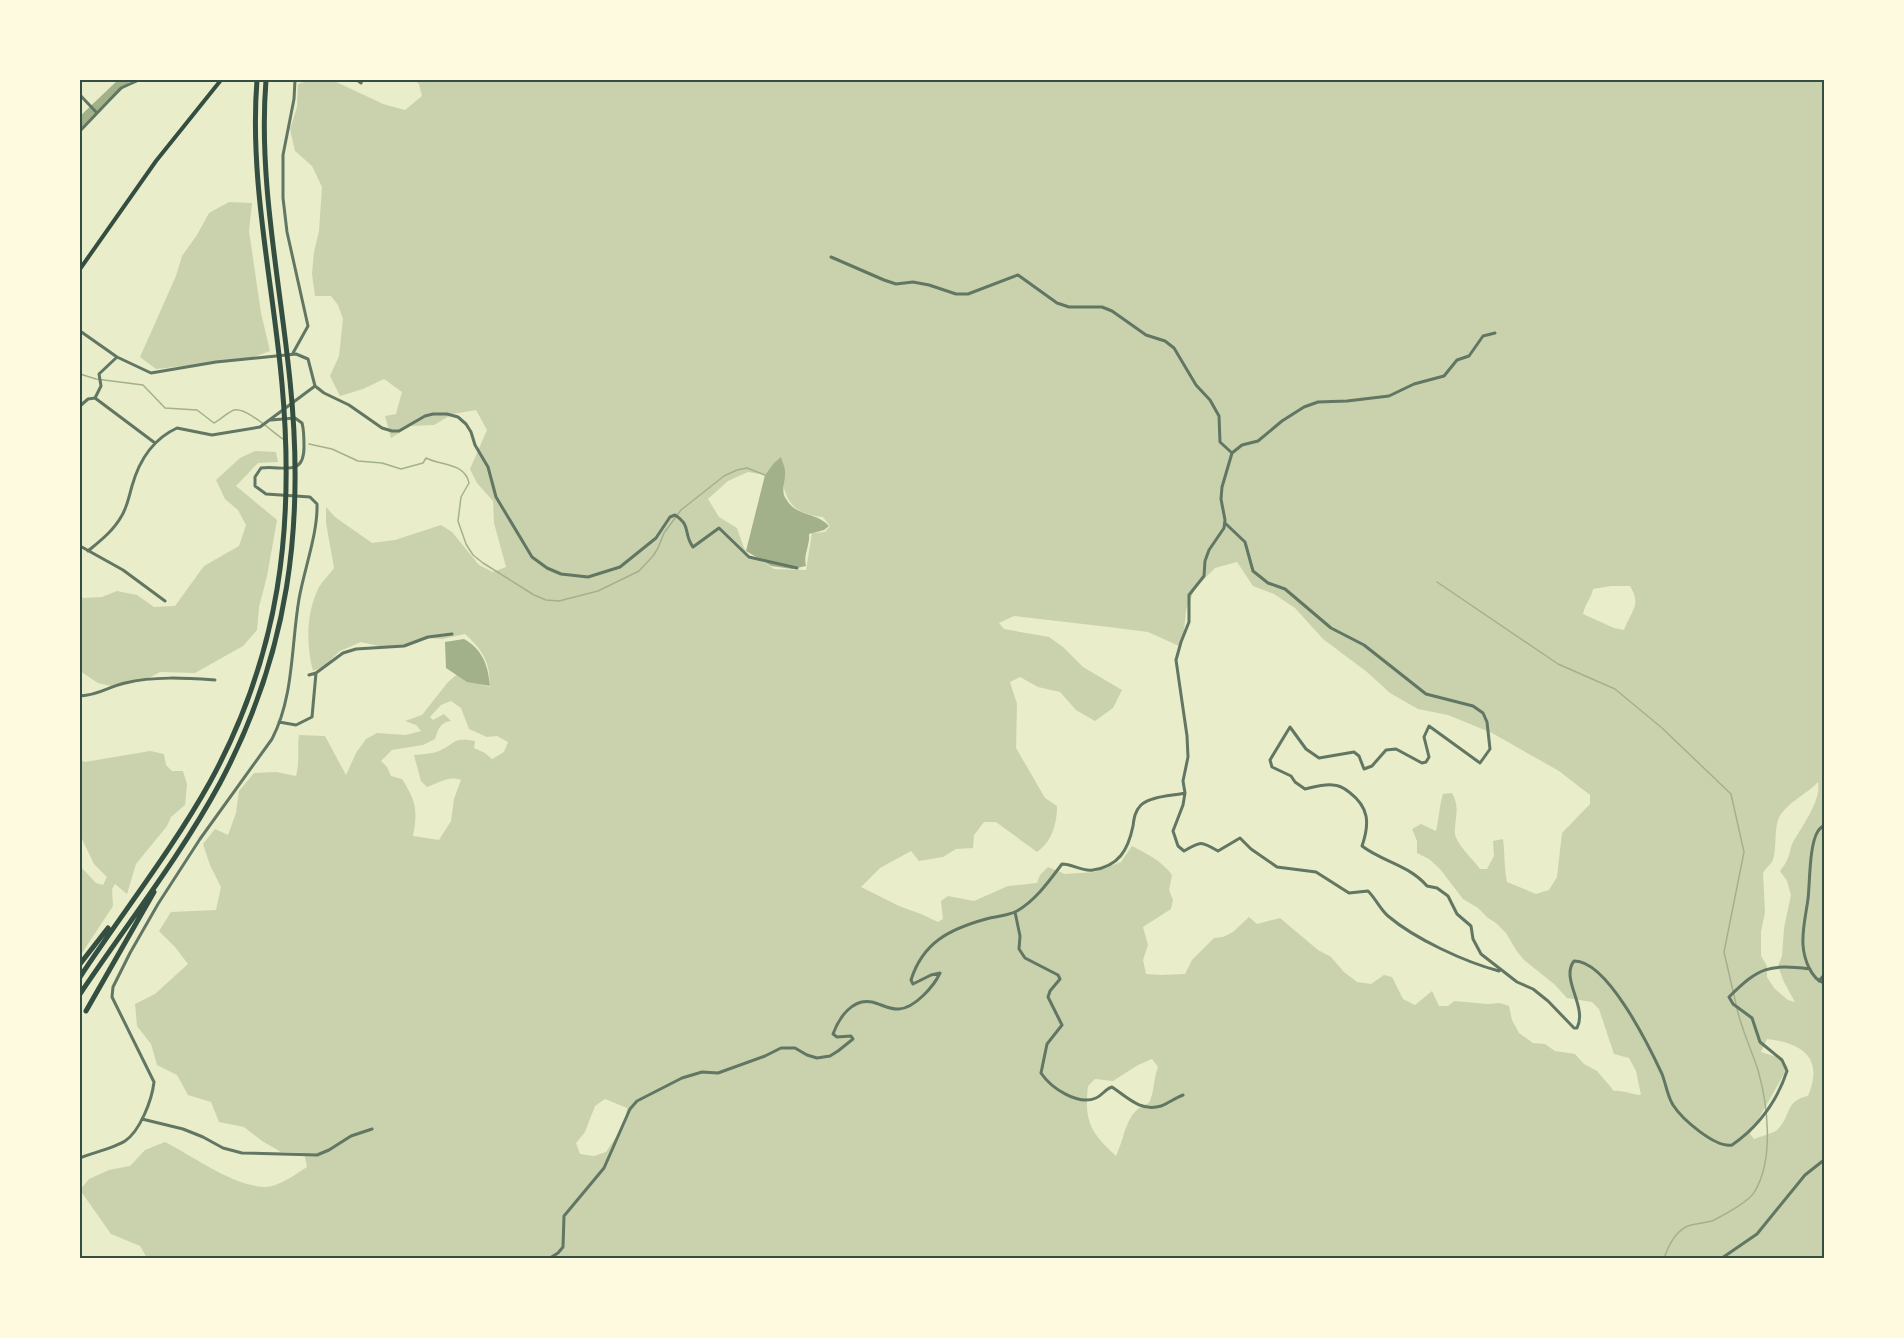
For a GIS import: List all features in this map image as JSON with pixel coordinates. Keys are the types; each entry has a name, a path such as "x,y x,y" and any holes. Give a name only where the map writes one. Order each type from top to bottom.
{"highway":[{"path":"80,977 168,849 219,763 245,707 258,671 276,602 283,557 287,503 285,426 261,200 257,80"},
{"path":"86,1011 219,784 238,747 267,672 285,603 291,567 296,504 294,426 270,210 265,123 266,80"},
{"path":"80,964 168,849"},
{"path":"80,994 176,854"}],"main road":[{"path":"80,269 156,161 221,80"}],"street":[{"path":"80,131 121,88 139,80"},
{"path":"293,353 308,326 287,232 283,198 283,155 294,99 295,80"},
{"path":"357,80 362,83 362,80"},
{"path":"80,95 96,112"},
{"path":"831,257 896,284 913,282 956,294 968,294 1018,275 1057,303 1069,308 1102,307 1112,311 1146,335 1165,341 1174,348 1196,385 1210,400 1219,416 1220,442 1232,453"},
{"path":"80,331 117,357 151,373 216,362 293,353 308,359 315,386 349,405 382,428 392,431 406,429 425,416 433,414 458,417 471,432 475,445 488,467 496,498 532,558 547,568 561,573 588,577 620,567 656,538 672,516 685,523 690,544 693,547 719,528 749,557 797,568"},
{"path":"1495,333 1483,336 1469,356 1457,360 1444,376 1414,384 1389,396 1318,402 1297,411 1258,441 1242,445 1232,453 1221,487 1225,523 1223,531 1209,550 1205,561 1204,576 1189,595 1189,622 1176,660 1188,757 1183,781 1185,793 1173,831 1178,846 1184,851 1198,843 1204,843 1218,851 1240,838 1251,849 1277,867 1316,872 1349,892 1368,891 1386,914 1404,928 1478,965 1502,972"},
{"path":"95,398 100,388 99,380 102,370 117,357"},
{"path":"88,551 108,535 121,518 141,462 163,435 177,428 212,435 253,429 265,424 315,386"},
{"path":"80,406 88,399 95,398 155,443"},
{"path":"80,1158 125,1141 142,1119 152,1097 154,1082 112,997 113,987 158,904 200,838 272,740 279,722 294,654 299,600 308,563 317,504 310,497 266,494 255,486 255,477 261,468 293,467 301,463 304,458 302,423 295,418 270,420"},
{"path":"1225,523 1245,542 1253,571 1268,583 1285,589 1331,628 1364,645 1426,694 1473,706 1483,713 1488,722 1490,749 1480,763 1429,726 1424,736 1429,757 1426,762 1422,763 1396,748 1386,750 1367,769 1364,769 1359,756 1354,752 1318,758 1306,749 1290,727 1270,760 1270,764 1278,771 1291,776 1305,789 1320,785 1335,785 1344,788 1359,800 1366,812 1367,824 1362,846 1383,859 1406,868 1427,886 1437,888 1448,896 1456,914 1471,926 1473,939 1481,954 1502,972 1540,995 1565,1020 1577,1028 1580,1016 1569,966 1574,961 1581,961 1591,967 1626,1006 1662,1076 1674,1107 1717,1143 1726,1146 1738,1141 1761,1120 1787,1071 1782,1060 1760,1042 1752,1018 1733,1004 1729,997 1763,969 1782,966 1810,969"},
{"path":"80,546 123,570 165,601"},
{"path":"309,675 316,673 343,653 356,648 404,646 428,637 452,634"},
{"path":"279,722 296,725 312,717 316,673"},
{"path":"80,696 94,695 118,685 142,680 183,678 215,680"},
{"path":"550,1258 563,1247 564,1216 604,1168 630,1109 637,1101 682,1078 697,1073 718,1073 781,1048 795,1048 817,1058 830,1056 848,1045 853,1039 851,1036 837,1037 833,1034 836,1025 850,1007 862,1001 898,1009 920,998 940,973 913,984 911,980 928,947 942,936 960,927 1015,912 1039,893 1062,864 1090,871 1123,856 1131,836 1136,812 1142,804 1152,799 1185,793"},
{"path":"1824,825 1818,831 1815,840 1808,879 1809,896 1803,945 1810,969 1819,981 1824,983"},
{"path":"1015,912 1020,936 1019,949 1025,958 1058,975 1060,979 1048,997 1062,1026 1047,1044 1041,1073 1046,1081 1061,1093 1088,1099 1094,1099 1107,1088 1112,1087 1142,1108 1163,1105 1183,1095"},
{"path":"1819,981 1824,975"},
{"path":"142,1119 183,1129 222,1148 242,1153 317,1155 351,1136 372,1129"},
{"path":"1722,1258 1757,1234 1805,1175 1824,1160"}],"shaded area":[{"path":"311,80 332,80 383,104 405,110 422,96 419,84 414,80 1824,80 1824,1258 147,1258 140,1246 111,1234 80,1190 89,1179 109,1170 130,1166 145,1150 165,1142 214,1170 254,1186 266,1187 277,1184 307,1167 304,1153 281,1152 244,1127 219,1122 211,1102 188,1095 177,1075 157,1065 151,1044 137,1026 135,1004 155,994 188,964 159,931 171,912 216,910 221,887 203,844 215,829 228,835 236,813 239,791 254,773 276,772 296,776 299,735 325,736 346,775 356,753 366,739 377,733 406,735 421,731 416,725 405,721 422,715 448,682 461,671 468,681 490,687 487,663 465,634 442,639 427,638 406,647 383,647 361,642 340,651 323,667 313,671 308,639 312,607 319,587 334,568 326,523 326,507 335,517 372,543 395,540 441,525 452,532 479,565 493,572 506,567 494,523 493,501 477,483 470,469 487,430 476,410 453,414 434,425 411,426 391,438 385,416 396,414 402,392 384,379 340,396 330,376 339,356 343,319 338,305 331,296 315,296 312,274 319,231 322,187 312,166 295,151 290,129 297,107 298,84","holes":["779,459 782,481 793,506 810,515 823,517 830,526 825,532 812,533 806,570 774,569 762,561 750,558 737,528 719,517 708,499 728,481 748,472 765,475","1237,562 1253,586 1274,594 1295,608 1323,639 1367,672 1390,693 1418,709 1448,715 1492,733 1559,771 1590,795 1590,804 1562,833 1557,877 1549,890 1536,894 1507,882 1503,839 1493,841 1494,856 1487,869 1480,869 1459,843 1455,834 1457,809 1452,793 1443,794 1436,831 1421,824 1412,829 1417,841 1417,853 1429,859 1440,869 1463,899 1496,923 1506,933 1524,960 1554,984 1567,998 1592,1002 1599,1009 1614,1054 1629,1058 1636,1071 1641,1095 1614,1091 1597,1071 1584,1064 1575,1054 1555,1051 1545,1044 1533,1043 1519,1033 1512,1020 1509,1006 1500,1003 1454,1001 1448,1006 1439,1006 1432,991 1415,1005 1403,999 1392,977 1384,975 1371,984 1357,982 1344,972 1331,957 1318,950 1280,918 1257,924 1249,917 1233,932 1214,938 1192,960 1185,974 1146,974 1143,960 1148,945 1143,927 1171,909 1173,900 1169,890 1172,875 1159,862 1132,846 1121,862 1095,872 1065,874 1048,867 1040,875 1037,883 1008,886 974,901 948,896 941,901 943,919 938,922 861,887 880,868 911,851 919,861 943,857 956,849 973,848 974,835 984,822 996,822 1037,852 1050,838 1055,825 1057,806 1045,798 1016,748 1017,704 1010,682 1020,677 1038,687 1060,692 1076,710 1095,721 1113,708 1122,690 1083,667 1049,637 1004,629 999,623 1014,616 1109,627 1148,632 1179,646 1184,632 1186,610 1195,588 1215,568","1630,586 1635,603 1624,630 1583,614 1593,589","451,701 461,708 469,729 487,737 497,736 508,742 504,752 492,759 474,748 475,741 468,740 458,740 436,752 414,755 421,781 427,787 448,779 461,780 454,799 451,821 439,840 413,836 415,806 410,794 402,779 391,776 381,761 392,750 423,745 435,739 442,725 451,721 444,714 433,720 430,717 441,705","1818,782 1814,805 1780,871 1787,881 1791,895 1784,928 1782,956 1778,966 1795,1002 1788,1000 1774,988 1767,977 1767,966 1761,956 1761,932 1765,912 1763,873 1774,858 1777,825 1781,814","1767,1039 1791,1044 1807,1055 1812,1062 1813,1072 1808,1096 1795,1101 1777,1130 1754,1139 1750,1134 1788,1067 1780,1058 1761,1052","1152,1059 1158,1067 1149,1103 1141,1107 1131,1118 1116,1156 1095,1133 1087,1108 1088,1086 1095,1079 1113,1081","605,1099 627,1108 625,1123 606,1152 594,1156 580,1154 576,1143 585,1132 595,1106"]},
{"path":"229,202 252,203 249,231 261,313 270,351 249,359 156,369 140,357 176,276 182,256 209,213"},
{"path":"255,451 276,452 278,462 258,463 236,486 277,520 259,607 257,630 243,646 195,673 160,672 145,680 116,687 98,683 80,671 80,596 83,598 102,597 117,591 137,595 154,607 175,606 204,566 239,546 246,525 238,510 225,499 216,480 240,458"},
{"path":"781,457 785,469 784,496 790,505 801,512 819,518 829,526 824,530 809,534 806,566 792,569 771,566 746,551 765,475"},
{"path":"464,639 480,653 488,671 490,686 467,682 446,668 445,642"},
{"path":"150,751 164,754 166,765 172,771 183,771 187,784 185,805 171,817 167,826 136,864 127,894 115,884 112,889 113,906 80,956 80,866 96,883 103,885 107,877 94,864 80,835 80,760 85,762"}],"waterway":[{"path":"80,123 125,80"},
{"path":"80,374 96,379 143,385 165,408 197,410 214,423 234,410 246,412 283,439"},
{"path":"309,444 332,449 358,461 382,463 401,469 423,463 426,458 458,468 467,477 469,483 461,497 458,521 466,544 473,555 534,595 546,600 559,601 598,591 639,571 653,556 664,533 681,510 724,476 747,468 765,475"},
{"path":"1437,582 1558,664 1615,689 1662,728 1731,794 1744,852 1724,952 1736,1004"},
{"path":"1664,1258 1671,1243 1681,1230 1691,1225 1714,1220 1736,1207 1752,1195 1761,1178 1767,1148 1764,1099 1758,1070 1737,1009"}]}
